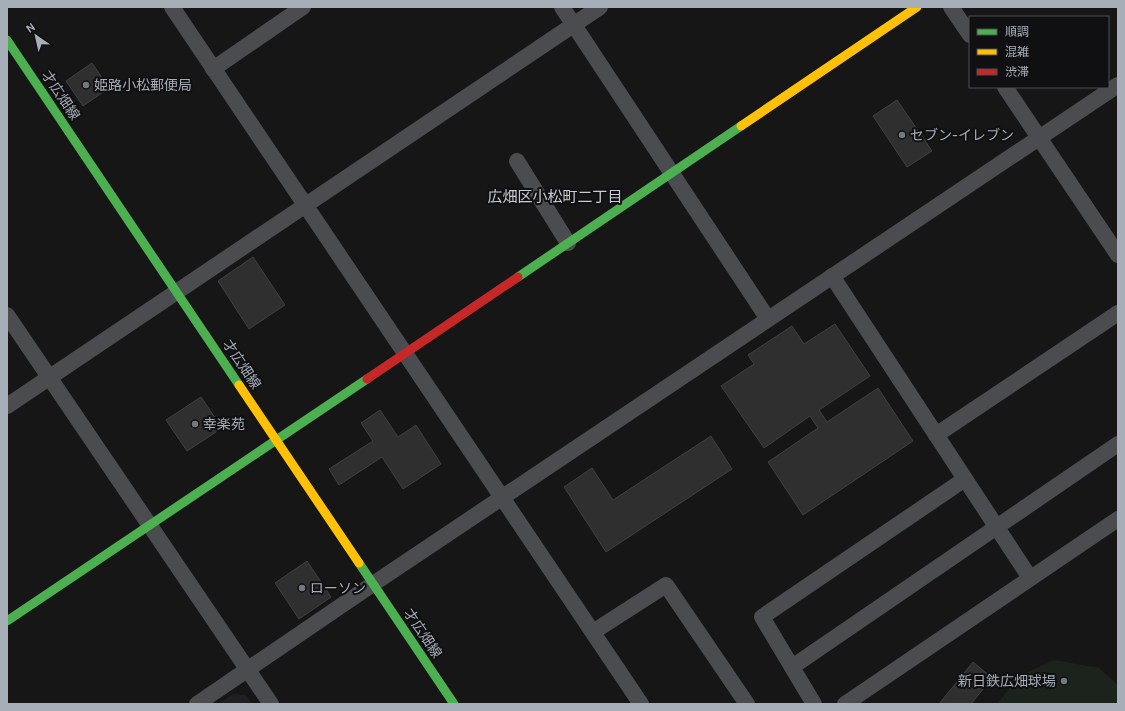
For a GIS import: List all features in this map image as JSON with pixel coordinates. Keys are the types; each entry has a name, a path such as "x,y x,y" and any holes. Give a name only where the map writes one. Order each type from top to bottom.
{"street":[{"path":"172,7 641,704"},
{"path":"213,69 303,7"},
{"path":"562,7 768,319"},
{"path":"7,406 600,7"},
{"path":"7,621 405,354 917,7"},
{"path":"951,7 969,34"},
{"name":"才広畑線","path":"7,40 454,704"},
{"path":"197,704 502,497 1118,85"},
{"path":"1006,88 1118,255"},
{"path":"517,161 568,243"},
{"path":"832,276 1030,578"},
{"path":"936,435 1118,313"},
{"path":"7,314 271,704"},
{"path":"792,667 996,526 1118,444"},
{"path":"814,704 762,617 965,480"},
{"path":"845,704 1118,519"},
{"path":"593,632 666,585 747,704"}],"shaded area":[{"name":"新日鉄広畑球場","path":"1054,660 1099,668 1118,685 1118,704 997,704 1019,676"},
{"path":"233,694 245,695 252,704 218,704"}],"building":[{"path":"92,63 109,88 83,106 66,81"},
{"path":"897,100 932,151 907,167 873,116"},
{"path":"253,257 285,305 249,329 218,281"},
{"path":"835,324 870,376 819,410 827,422 878,388 913,441 803,515 768,462 818,428 810,416 764,448 721,386 754,364 748,355 792,326 804,344"},
{"path":"201,397 222,428 187,451 166,420"},
{"path":"380,410 398,437 416,425 441,464 403,489 382,457 339,485 329,469 373,441 361,423"},
{"path":"711,436 732,469 606,552 564,487 592,468 613,500"},
{"path":"307,561 331,597 299,619 275,583"},
{"path":"973,662 992,678 971,704 939,704"}],"traffic: fast":[{"path":"7,40 239,385"},
{"path":"518,277 741,126"},
{"path":"7,621 367,379"},
{"path":"359,563 454,704"}],"traffic: slow":[{"path":"741,126 917,7"},
{"path":"239,385 359,563"}],"traffic: jam":[{"path":"367,379 518,277"}],"place":[{"name":"姫路小松郵便局","path":"86,85"},
{"name":"セブン-イレブン","path":"902,135"},
{"name":"幸楽苑","path":"195,424"},
{"name":"ローソン","path":"302,588"},
{"name":"新日鉄広畑球場","path":"1064,681"}],"district":[{"name":"広畑区小松町二丁目","path":"555,197"}]}
